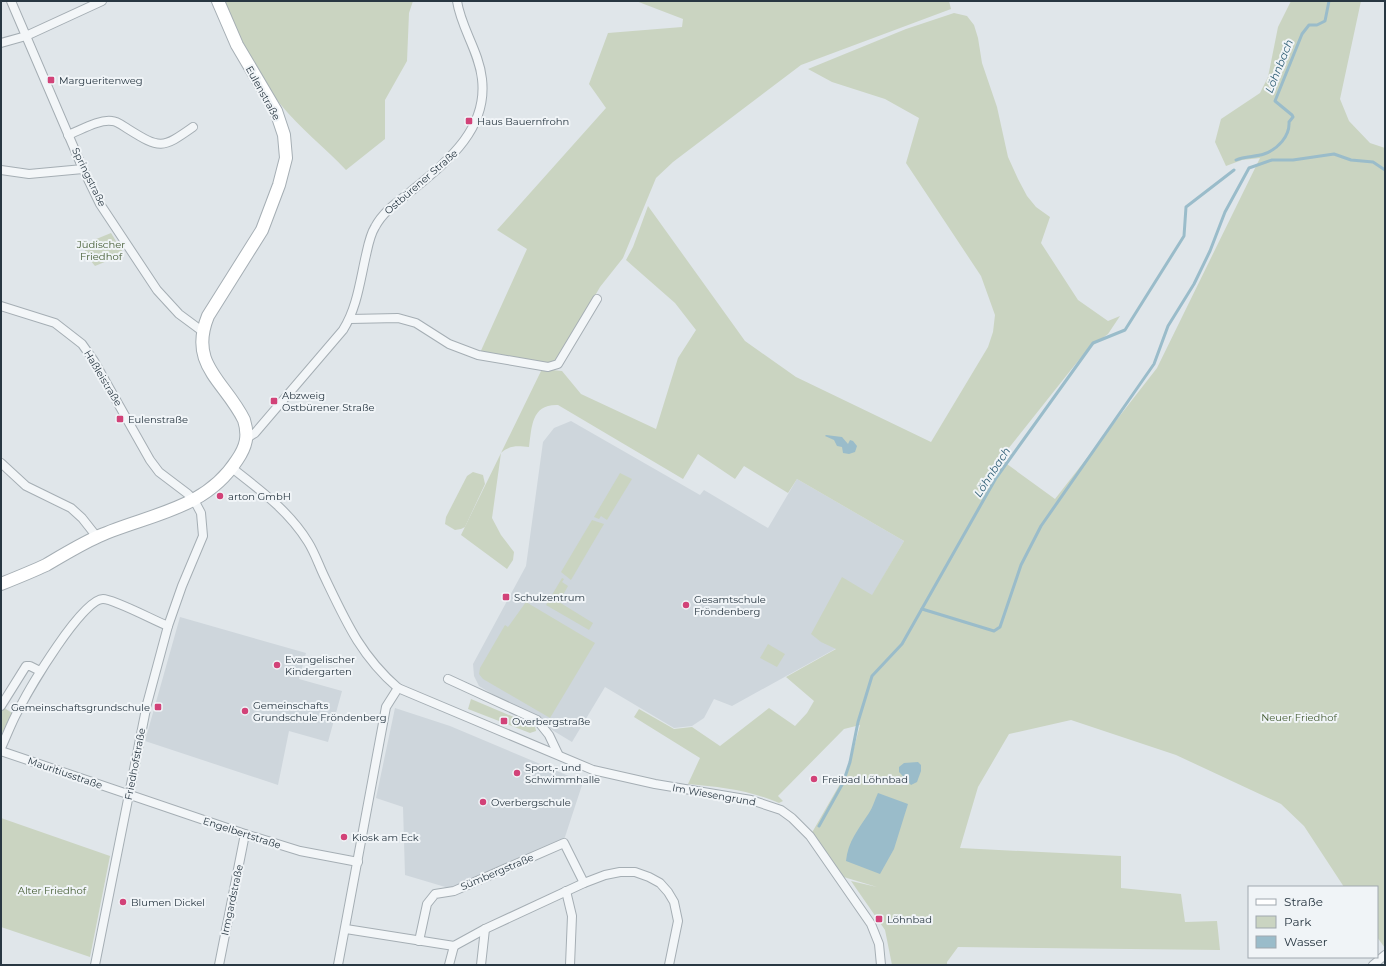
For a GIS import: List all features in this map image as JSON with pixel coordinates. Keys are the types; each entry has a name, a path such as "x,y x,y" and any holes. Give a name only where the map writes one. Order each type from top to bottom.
{"main road":[{"name":"Eulenstraße","path":"218,1 237,45 276,111 284,135 286,158 279,185 262,230 208,316 202,331 202,352 204,359 241,415 247,429 247,438"},
{"path":"1,584 44,565 97,537 148,520 194,500 209,490 232,468 242,453 247,438"}],"street":[{"name":"Springstraße","path":"11,1 68,135 100,204 157,290 179,314 202,331"},
{"path":"1,43 26,36 102,1"},
{"name":"Ostbürener Straße","path":"247,438 255,434 333,344 350,319 374,228 386,212 458,150 469,136 478,115 482,99 482,80 479,61 457,1"},
{"path":"68,135 105,121 113,121 146,140 163,145 172,142 193,127"},
{"path":"1,170 29,174 83,169"},
{"path":"350,319 398,318 416,323 449,344 478,355 548,367 558,364 597,298"},
{"name":"Haßleistraße","path":"1,306 55,323 82,344 94,361 150,460 159,472 194,500"},
{"path":"1,463 26,486 71,508 82,518 97,537"},
{"path":"232,468 279,506 294,523 308,542 345,621 359,646 380,672 398,688 386,707 346,929 338,965"},
{"name":"Friedhofstraße","path":"95,965 144,717 168,626 182,586 203,536 201,513 194,500"},
{"path":"1,748 19,708 40,671 64,636 87,608 96,600 108,600 168,626"},
{"path":"1,706 26,666 30,666 40,671"},
{"path":"448,679 536,720 549,736 558,754"},
{"name":"Im Wiesengrund","path":"398,688 593,770 655,784 751,800 781,810 801,826 810,836 871,924 879,944 881,965"},
{"name":"Mauritiusstraße","path":"1,751 129,795"},
{"name":"Engelbertstraße","path":"129,795 300,851 358,862"},
{"name":"Irmgardstraße","path":"219,965 246,834"},
{"name":"Sümbergstraße","path":"419,941 427,904 435,894 443,891 454,891 564,843 584,883"},
{"path":"346,929 454,946 584,883 605,875 620,872 635,872 660,883 674,902 678,921 669,965"},
{"path":"566,891 572,916 570,965"},
{"path":"481,965 485,930"},
{"path":"449,965 454,946"},
{"path":"1372,965 1384,956"}],"shaded area":[{"name":"Gesamtschule Fröndenberg","path":"571,421 700,495 704,490 768,528 797,479 904,541 844,644 732,706 714,699 704,718 692,726 674,728 605,687 572,742 479,686 474,676 473,664 526,566 543,442 554,428"},
{"name":"Gemeinschafts Grundschule Fröndenberg","path":"180,617 306,653 299,679 342,691 328,742 289,731 278,785 145,741"},
{"name":"Overbergschule","path":"395,708 450,726 583,782 564,840 452,889 405,875 403,807 376,798"}],"green space":[{"path":"224,1 413,1 409,13 407,61 385,100 385,139 346,170 281,105 264,82 235,27"},
{"path":"636,1 949,1 951,9 801,65 673,162 656,178 623,258 600,287 557,362 550,365 479,355 527,249 497,230 606,108 589,84 608,33 682,27 683,19"},
{"name":"Neuer Friedhof","path":"1291,1 1361,1 1340,99 1349,121 1370,143 1385,148 1385,948 1378,938 1378,886 1343,886 1304,826 1281,804 1176,755 1071,720 1009,734 978,787 960,848 1121,856 1121,888 1181,894 1185,922 1217,921 1220,950 958,947 947,962 947,965 892,965 885,930 851,881 877,887 837,875 810,836 848,770 860,725 844,729 778,796 783,801 779,803 745,792 688,784 700,758 634,717 639,709 674,729 692,727 720,746 769,708 795,726 807,713 814,701 786,677 836,649 821,642 811,634 842,577 872,595 904,541 797,479 788,493 744,466 735,479 698,454 683,479 558,405 542,408 534,418 529,447 514,447 501,453 542,369 562,371 581,394 656,429 678,358 696,330 675,303 626,260 633,247 648,206 745,341 796,377 931,442 988,347 993,332 995,315 981,276 906,163 919,118 885,99 832,82 808,69 906,29 954,13 967,16 974,25 978,38 982,63 997,107 1008,157 1027,196 1036,207 1050,217 1041,243 1078,300 1108,321 1120,316 1108,334 1088,349 1000,459 1055,499 1157,368 1260,158 1242,160 1226,166 1215,142 1221,119 1260,93 1268,77 1278,27"},
{"name":"Jüdischer Friedhof","path":"111,233 124,254 95,266 86,255 84,244"},
{"path":"501,453 492,518 501,535 514,552 513,560 507,569 461,535"},
{"path":"473,472 483,475 485,484 465,527 455,530 445,524 446,517 467,476"},
{"path":"620,473 632,479 607,520 601,516 599,519 594,517"},
{"path":"592,520 604,524 571,580 561,572"},
{"path":"562,578 564,579 562,582 568,586 559,602 593,623 589,630 546,605"},
{"path":"526,602 595,643 550,718 483,679 479,674 480,668 505,625 508,627"},
{"path":"768,644 785,654 777,667 760,658"},
{"path":"471,699 535,726 536,731 530,733 468,709"},
{"path":"3,707 12,713 1,735 1,710"},
{"name":"Alter Friedhof","path":"1,818 110,856 90,957 1,927"}],"water":[{"path":"825,436 842,437 848,444 850,440 853,441 857,446 855,452 849,454 843,453 842,447 837,446 834,440"},
{"path":"918,762 921,765 921,771 917,782 911,785 899,772 899,767 904,763"},
{"path":"878,793 908,804 894,849 880,874 846,861 851,842 870,811"}],"waterway":[{"name":"Löhnbach","path":"1236,160 1269,152 1274,149 1285,137 1289,127 1289,122 1293,117 1275,101 1302,34 1309,25 1317,25 1325,21 1329,1"},
{"path":"922,609 994,631 1000,627 1021,565 1041,526 1154,364 1168,326 1194,284 1210,251 1225,212 1249,168 1272,160 1293,160 1334,154 1351,160 1373,162 1385,170"},
{"name":"Löhnbach","path":"819,826 843,783 850,762 858,722 872,676 902,644 996,478 1093,343 1125,330 1184,236 1186,207 1234,170"}],"place":[{"name":"Margueritenweg","path":"51,80"},
{"name":"Haus Bauernfrohn","path":"469,121"},
{"name":"Abzweig Ostbürener Straße","path":"274,401"},
{"name":"Eulenstraße","path":"120,419"},
{"name":"arton GmbH","path":"220,496"},
{"name":"Schulzentrum","path":"506,597"},
{"name":"Gesamtschule Fröndenberg","path":"686,605"},
{"name":"Evangelischer Kindergarten","path":"277,665"},
{"name":"Gemeinschaftsgrundschule","path":"158,707"},
{"name":"Gemeinschafts Grundschule Fröndenberg","path":"245,711"},
{"name":"Overbergstraße","path":"504,721"},
{"name":"Sport,- und Schwimmhalle","path":"517,773"},
{"name":"Freibad Löhnbad","path":"814,779"},
{"name":"Overbergschule","path":"483,802"},
{"name":"Kiosk am Eck","path":"344,837"},
{"name":"Blumen Dickel","path":"123,902"},
{"name":"Löhnbad","path":"879,919"}]}
